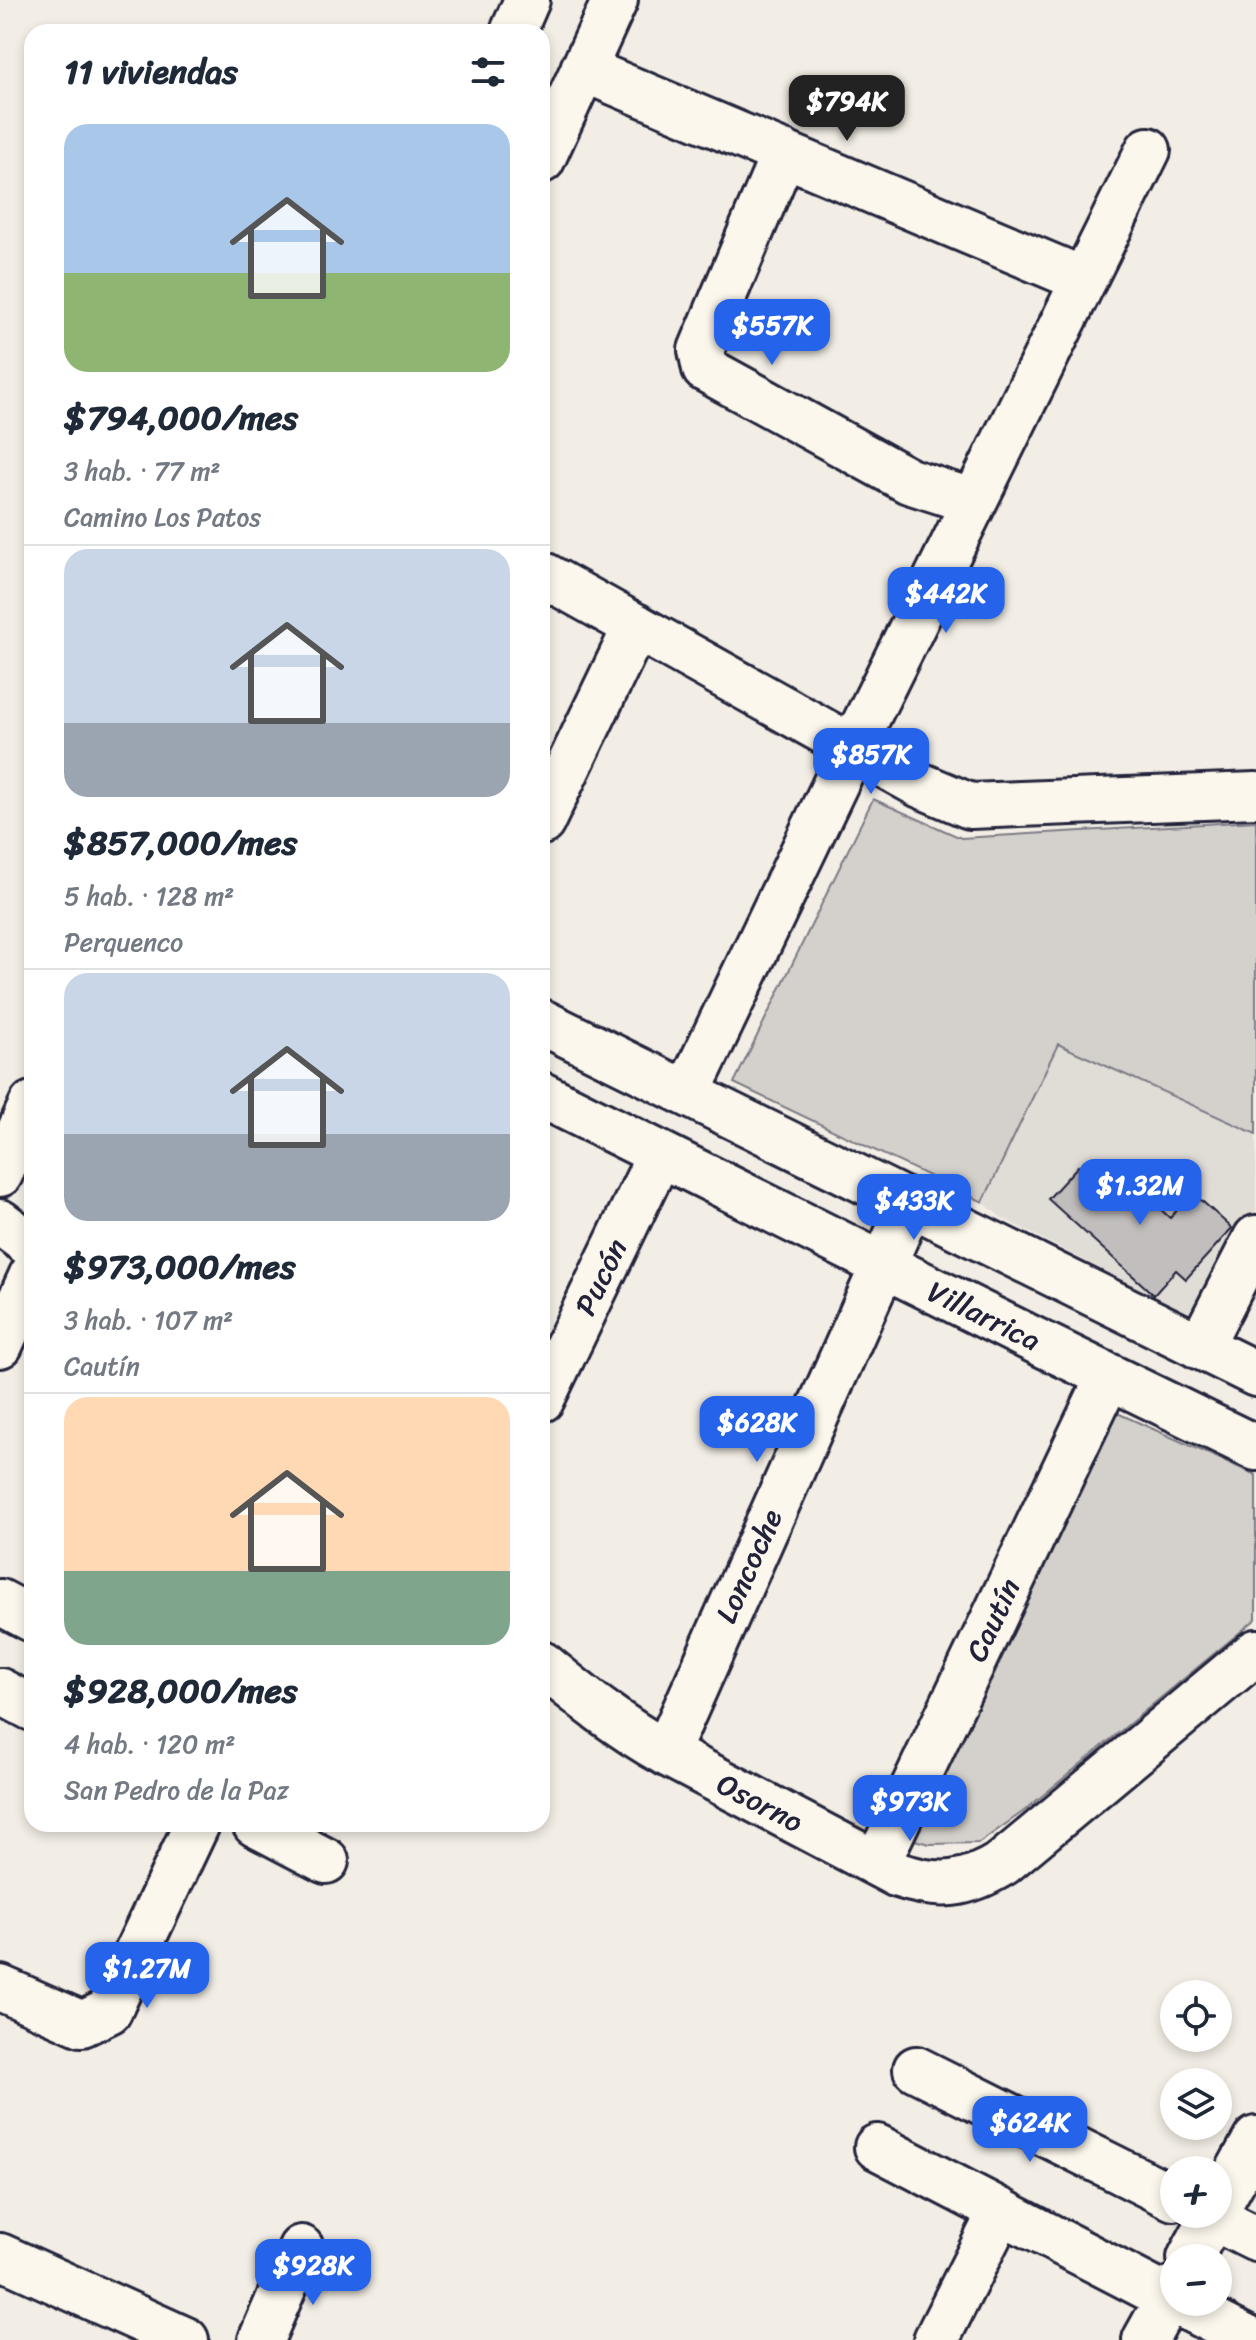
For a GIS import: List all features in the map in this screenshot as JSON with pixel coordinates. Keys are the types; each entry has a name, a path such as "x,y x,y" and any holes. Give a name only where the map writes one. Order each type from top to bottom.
{"street":[{"path":"516,24 527,0"},
{"path":"550,142 615,0"},
{"path":"583,69 1084,280"},
{"path":"688,1092 853,747 1148,150"},
{"path":"784,153 701,350 705,369 909,481 974,502"},
{"path":"550,578 920,785 970,806 1256,795"},
{"path":"550,805 636,626"},
{"path":"550,1026 1256,1374"},
{"name":"Villarrica","path":"550,1099 1256,1448"},
{"path":"0,1174 24,1122"},
{"name":"Pucón","path":"550,1382 660,1154"},
{"name":"Loncoche","path":"666,1753 911,1203"},
{"path":"0,1222 24,1240"},
{"path":"1200,1347 1256,1238"},
{"path":"0,1345 24,1292"},
{"name":"Cautín","path":"877,1864 1109,1376"},
{"path":"0,1602 24,1615"},
{"name":"Osorno","path":"550,1671 631,1734 666,1753 898,1875 921,1882 945,1884 966,1882 985,1875 1003,1863 1256,1652"},
{"path":"0,1691 24,1704"},
{"path":"0,1988 82,2024 109,2011 193,1832"},
{"path":"270,1832 326,1861"},
{"path":"916,2069 1160,2191"},
{"path":"1232,2180 1256,2139"},
{"path":"877,2147 1160,2290"},
{"path":"936,2340 1001,2211"},
{"path":"1232,2224 1256,2239"},
{"path":"261,2340 301,2248"},
{"path":"0,2256 186,2340"},
{"path":"1145,2340 1161,2316"},
{"path":"1207,2316 1250,2340"}],"shaded area":[{"path":"873,799 961,838 1256,821 1256,1134 1058,1044 983,1202 734,1083"},
{"path":"1058,1044 1256,1134 1256,1224 1203,1322 1002,1218 983,1202"},
{"path":"1115,1412 1256,1475 1256,1619 1024,1811 979,1843 929,1844 904,1837"}],"building":[{"path":"1078,1166 1090,1177 1093,1174 1105,1184 1118,1170 1170,1218 1193,1193 1232,1228 1186,1279 1176,1270 1154,1295 1048,1199"}]}
